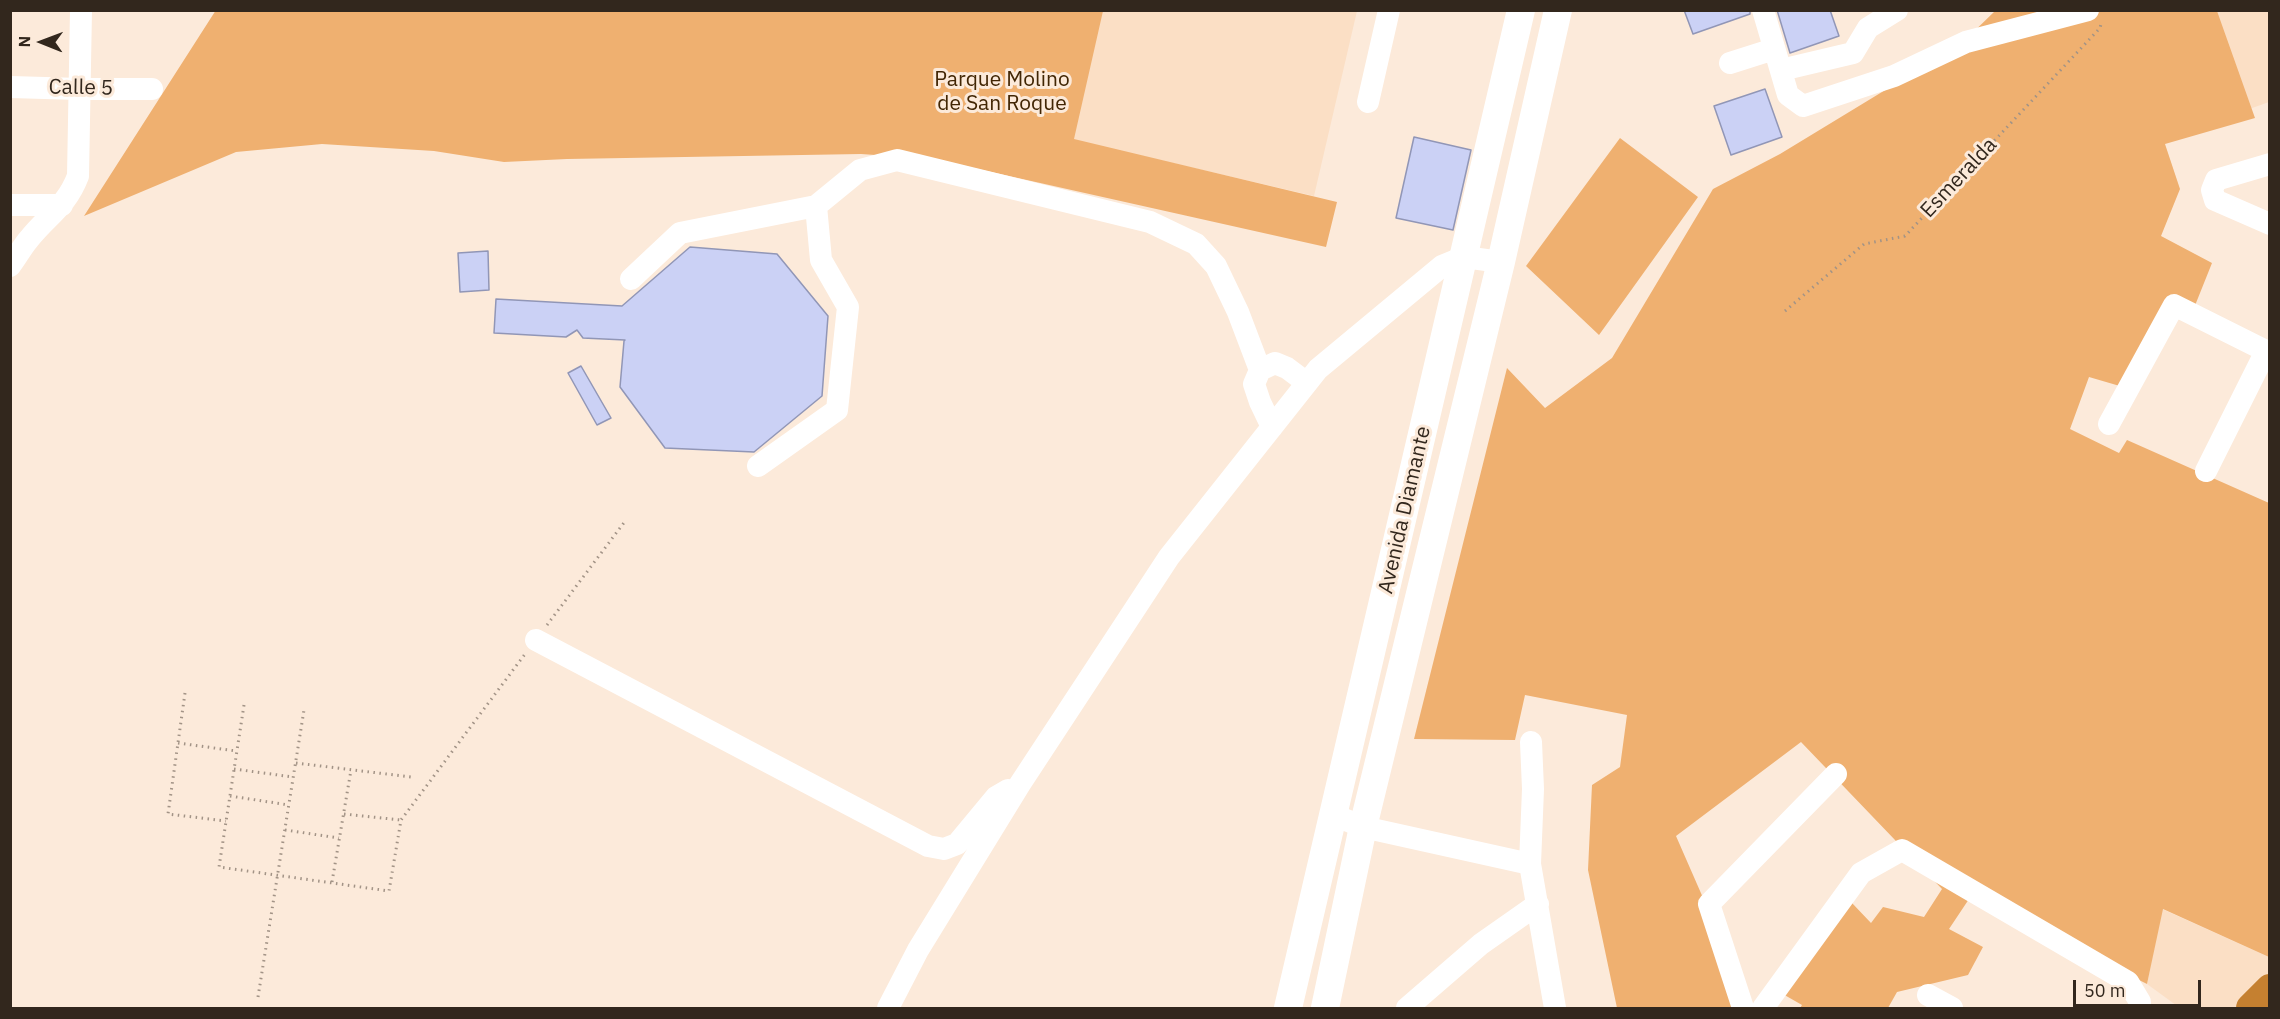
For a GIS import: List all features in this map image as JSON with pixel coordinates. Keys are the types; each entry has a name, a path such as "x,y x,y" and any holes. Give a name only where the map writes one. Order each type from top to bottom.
{"main road":[{"name":"Avenida Diamante","path":"1288,1008 1521,10"},
{"name":"Avenida Diamante","path":"1325,1008 1364,827 1501,262 1558,10"},
{"path":"1502,89 1538,96"}],"street":[{"path":"10,266 29,238 62,206 72,192 78,176 81,10"},
{"path":"1368,102 1389,10"},
{"path":"1763,10 1788,95 1803,106 1894,76 1966,42 2095,15"},
{"path":"1730,63 1853,53 1868,28 1897,10"},
{"name":"Calle 5","path":"10,87 152,88"},
{"path":"631,279 680,233 816,206 860,170 897,160 1150,222 1196,244 1216,266 1238,312 1260,370"},
{"path":"2270,164 2216,180 2212,189 2215,200 2270,224"},
{"path":"10,205 62,206"},
{"path":"758,466 837,410 848,308 821,260 816,206"},
{"path":"888,1008 918,950 1020,784 1169,557 1318,369 1442,267 1464,257 1501,262"},
{"path":"2109,424 2174,305 2268,352 2206,471"},
{"path":"1272,427 1254,384 1260,370 1275,363 1287,368 1307,383"},
{"path":"536,640 928,846 944,849 957,844 996,797 1020,784"},
{"path":"1532,742 1530,864 1555,1008"},
{"path":"1743,1008 1709,904 1836,774"},
{"path":"1334,815 1364,827 1530,864"},
{"path":"1763,1008 1861,873 1902,850 2128,982 2140,1005"},
{"path":"1407,1008 1481,944 1538,904"},
{"path":"1928,995 1952,1008"}],"path":[{"name":"Esmeralda","path":"1785,311 1864,244 1905,236 2100,28 2095,15"},
{"path":"244,705 219,867 389,891 401,820 626,520"},
{"path":"185,693 168,814 226,821"},
{"path":"258,997 304,710"},
{"path":"178,743 237,751"},
{"path":"296,763 411,777"},
{"path":"234,769 293,777"},
{"path":"332,882 351,770"},
{"path":"230,795 289,805"},
{"path":"344,814 401,820"},
{"path":"285,830 340,838"}],"shaded area":[{"path":"1095,11 1357,11 1314,196 1065,138"},
{"path":"2204,11 2269,11 2269,102 2241,112"},
{"path":"2162,909 2269,957 2269,975 2238,1008 2180,1008 2147,984"}],"green space":[{"name":"Parque Molino de San Roque","path":"216,10 1103,11 1074,139 1337,202 1326,247 933,159 861,154 504,162 434,151 322,144 236,152 84,216"},
{"path":"1995,11 2217,11 2255,118 2165,144 2180,189 2161,236 2212,263 2194,308 2174,299 2130,389 2089,377 2070,429 2119,453 2127,440 2269,503 2269,957 2163,909 2147,984 1971,896 1949,929 1983,947 1968,975 1897,992 1888,1008 1800,1008 1802,1005 1774,989 1852,903 1871,923 1883,907 1924,917 1942,889 1801,742 1676,836 1742,987 1734,1008 1617,1008 1588,870 1592,785 1620,767 1627,715 1525,695 1515,740 1414,739 1507,368 1545,408 1612,358 1713,189 1780,154 1961,44"},
{"path":"1620,138 1698,197 1599,335 1526,266"}],"building":[{"path":"1684,10 1750,10 1750,14 1693,34"},
{"path":"1777,10 1830,10 1839,36 1790,53"},
{"path":"1765,89 1782,137 1731,155 1714,106"},
{"path":"1414,137 1471,150 1453,230 1396,218"},
{"path":"690,247 777,254 828,316 822,396 754,452 665,448 620,387 625,340 583,338 577,330 566,337 494,333 496,299 622,306"},
{"path":"488,251 489,290 460,292 458,253"},
{"path":"581,366 611,418 597,425 568,373"}],"waterway":[{"path":"2251,1008 2270,989"}]}
